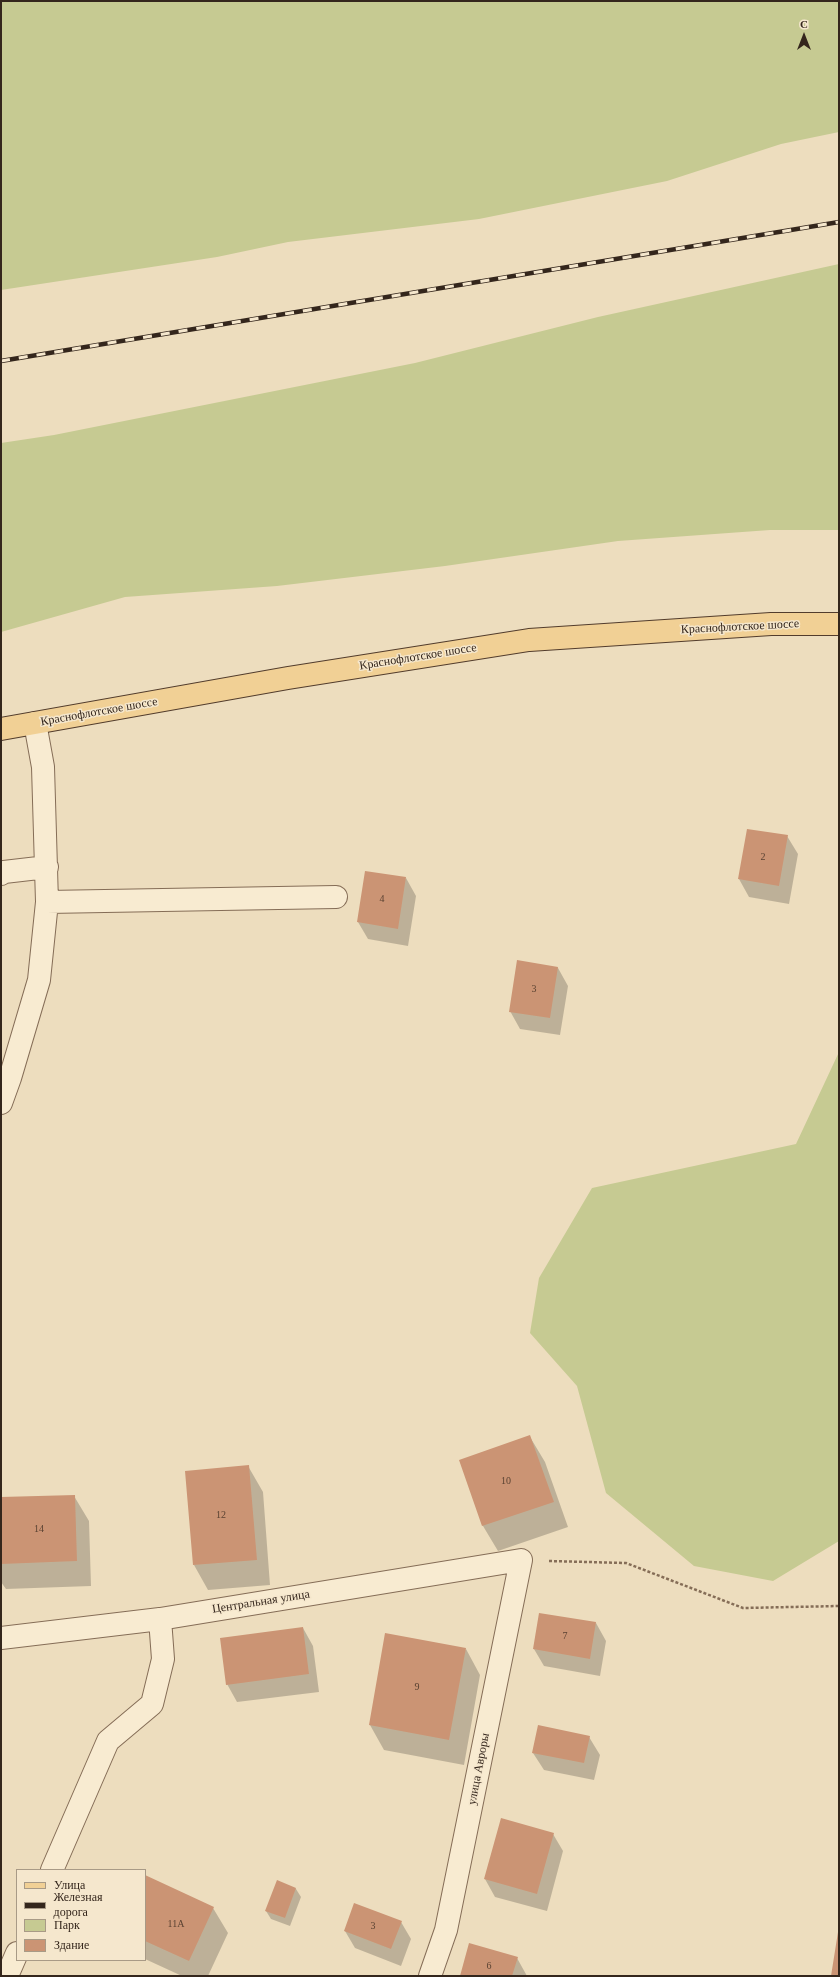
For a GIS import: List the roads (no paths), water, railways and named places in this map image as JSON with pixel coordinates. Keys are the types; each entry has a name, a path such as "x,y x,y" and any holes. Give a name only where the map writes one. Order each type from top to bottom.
{"main road":[{"name":"Краснофлотское шоссе","path":"1,729 296,677 529,640 771,624 839,624"}],"street":[{"path":"1,1103 10,1078 39,980 47,902 43,767 34,723"},
{"path":"1,874 4,872 47,867"},
{"path":"47,902 336,897"},
{"name":"Центральная улица","path":"1,1638 160,1619 521,1560"},
{"name":"улица Авроры","path":"430,1976 446,1930 521,1560"},
{"path":"52,1869 108,1740 152,1704 164,1659 160,1619"},
{"path":"7,1976 16,1955"}],"railway":[{"path":"1,361 839,222"}]}
